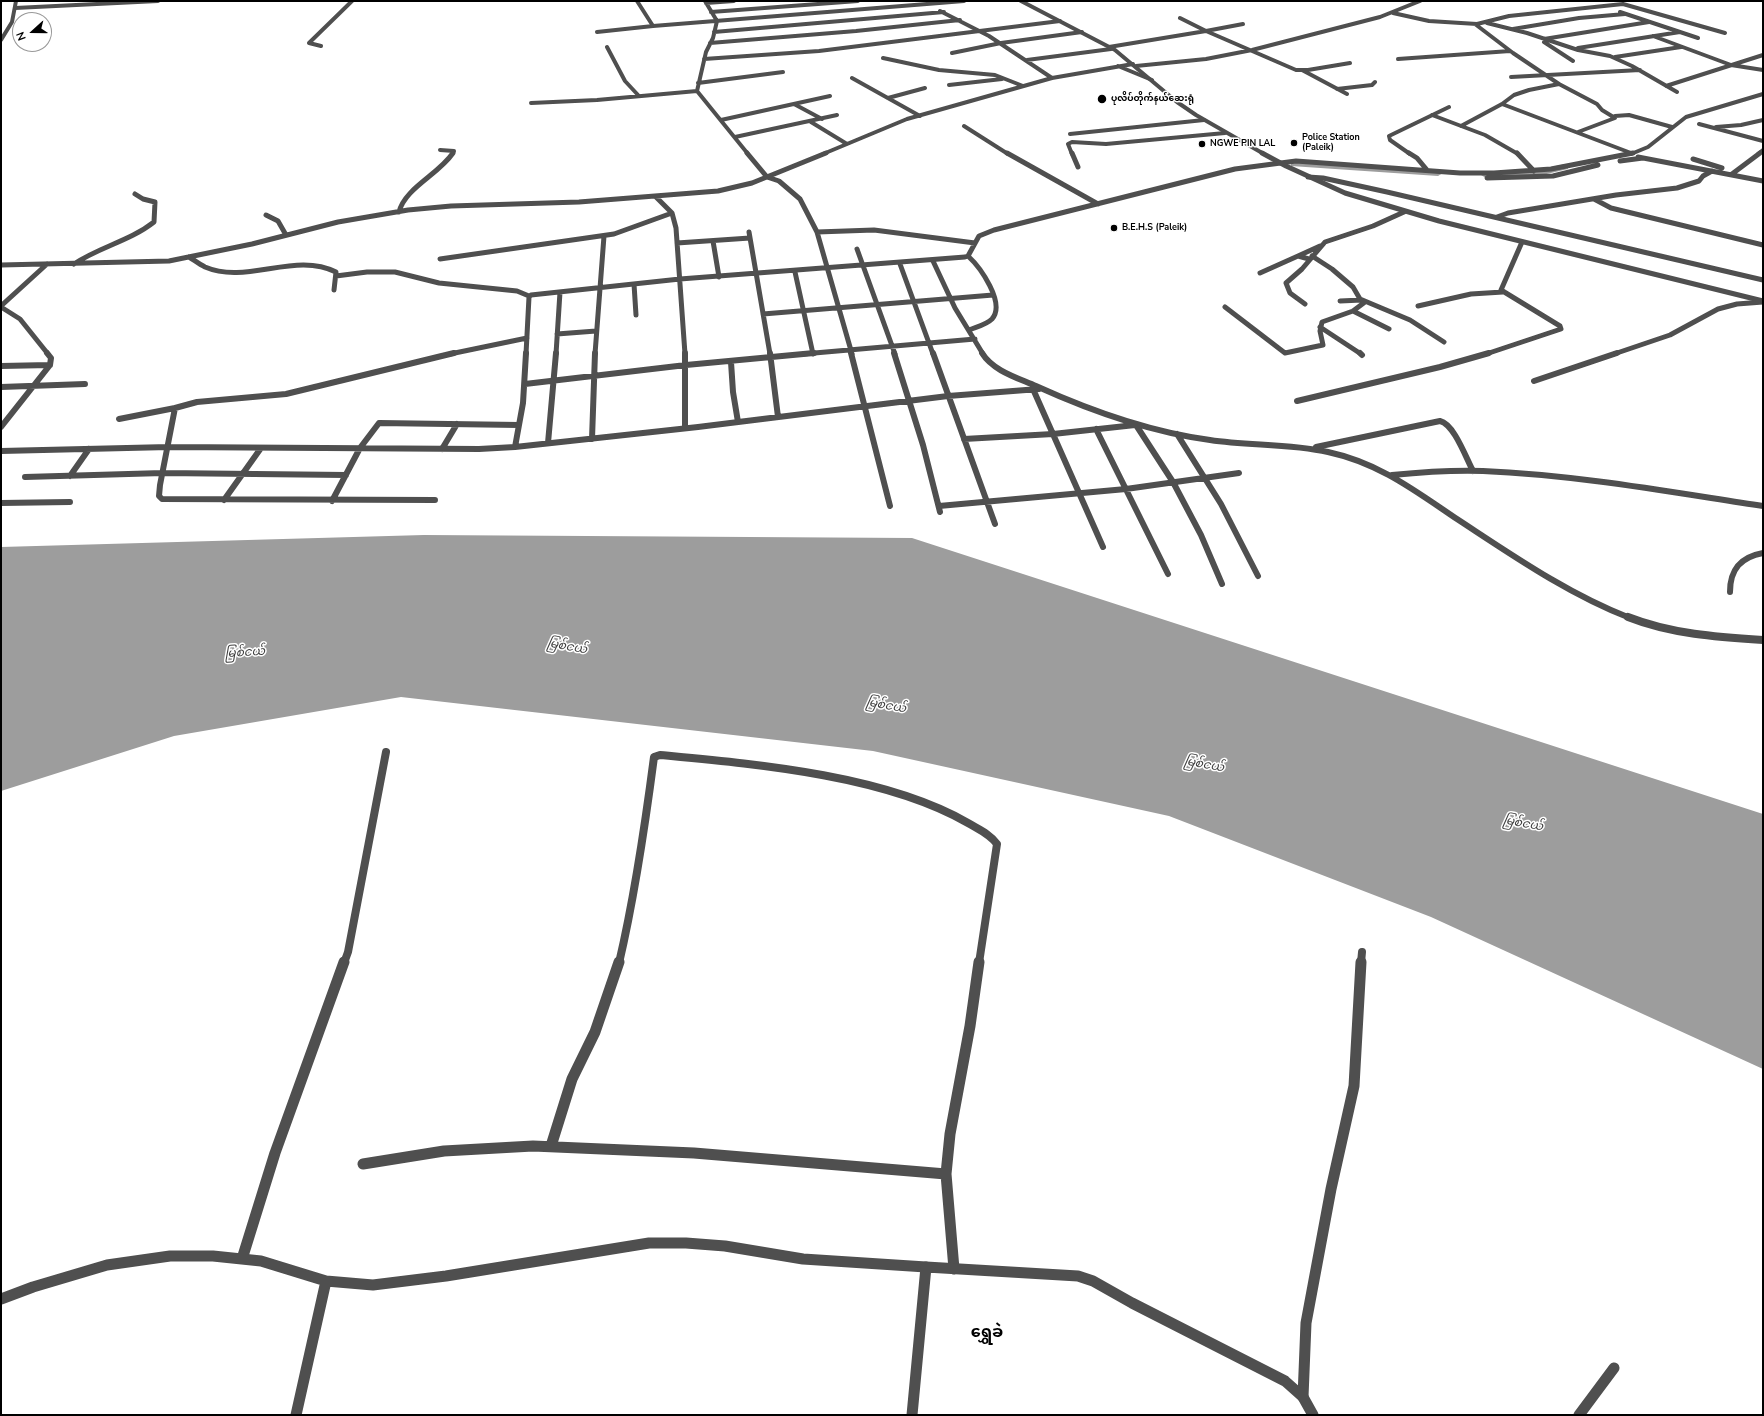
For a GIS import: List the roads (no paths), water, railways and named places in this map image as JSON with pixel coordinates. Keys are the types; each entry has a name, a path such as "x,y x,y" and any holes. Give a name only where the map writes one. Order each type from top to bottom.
{"street":[{"path":"1,40 12,22 16,1"},
{"path":"15,8 158,1"},
{"path":"321,46 309,43 352,1"},
{"path":"637,1 653,26"},
{"path":"734,1 706,2 716,22 704,59 697,91 767,177 780,181 800,199 817,232 840,308 866,406 890,506"},
{"path":"711,12 812,3 858,1"},
{"path":"920,1 978,30 1027,60 1052,78"},
{"path":"597,32 653,26 820,14 964,1"},
{"path":"1021,1 1110,48 1135,65 1177,102 1225,133 1277,162 1307,177 1345,193 1404,212 1763,302"},
{"path":"1,265 143,263 189,257 252,244 338,222 399,212 451,206 573,203 718,191 767,177 898,122 1007,90 1052,78 1118,66 1206,59 1252,50 1393,13 1420,1"},
{"path":"812,3 829,24 848,38"},
{"path":"1393,13 1428,21 1474,24 1486,23 1509,16 1623,4 1646,9 1725,33"},
{"path":"1604,6 1698,38"},
{"path":"714,32 829,24 944,12"},
{"path":"1508,30 1579,18 1624,14"},
{"path":"1180,18 1206,31 1292,68 1302,70 1347,94"},
{"path":"710,43 960,20"},
{"path":"704,59 819,51 1060,21"},
{"path":"1543,39 1649,22"},
{"path":"1486,23 1538,37 1574,49 1614,58 1640,70 1677,92"},
{"path":"1027,60 1110,48 1243,24"},
{"path":"1474,24 1510,51 1559,84 1597,104 1602,110 1615,116 1629,115 1672,126"},
{"path":"952,53 1000,43 1082,32"},
{"path":"1574,49 1680,32"},
{"path":"1653,36 1731,65 1763,70"},
{"path":"1538,37 1573,61"},
{"path":"607,47 617,63 625,81 638,95"},
{"path":"1614,58 1681,47"},
{"path":"1398,59 1510,51"},
{"path":"1666,86 1763,55"},
{"path":"883,58 939,70 986,73 1005,78 1023,86"},
{"path":"1302,70 1350,64"},
{"path":"1118,66 1152,80"},
{"path":"1511,77 1640,70"},
{"path":"698,83 763,73 783,72"},
{"path":"968,72 984,81 996,85"},
{"path":"852,78 920,116"},
{"path":"949,85 1005,78"},
{"path":"1337,89 1372,85 1375,82"},
{"path":"1461,126 1521,92 1559,84"},
{"path":"888,98 925,88"},
{"path":"1002,88 1007,90"},
{"path":"531,103 597,100 638,95 697,91"},
{"path":"968,256 979,236 985,232 1235,169 1277,162 1296,161 1480,173 1553,169 1629,154 1648,147 1681,119 1692,114 1763,94"},
{"path":"721,120 830,96"},
{"path":"794,104 822,119"},
{"path":"1502,104 1578,132 1629,154 1712,170 1733,173 1763,150"},
{"path":"1427,170 1417,158 1388,138 1401,129 1449,107"},
{"path":"735,137 811,122 838,115"},
{"path":"1432,115 1493,139 1516,152 1534,171"},
{"path":"1578,132 1613,119 1615,116"},
{"path":"1070,134 1204,120"},
{"path":"1711,127 1741,125 1763,120"},
{"path":"811,122 847,144"},
{"path":"1699,124 1763,141"},
{"path":"964,126 1016,158 1098,204"},
{"path":"1078,167 1068,144 1072,142 1106,144 1225,133"},
{"path":"399,212 399,205 408,195 445,163 454,151 440,150"},
{"path":"1315,167 1502,179 1523,179 1571,172 1600,164 1641,157"},
{"path":"1693,159 1733,173 1763,181"},
{"path":"1553,169 1571,172"},
{"path":"1496,217 1508,213 1594,199 1687,186 1699,181 1703,176 1712,170"},
{"path":"1307,177 1330,180 1496,217 1763,280"},
{"path":"74,264 82,257 138,234 154,222 155,202 143,199 135,194"},
{"path":"656,197 672,212 674,218 686,365 685,428"},
{"path":"1594,199 1611,208 1763,245"},
{"path":"440,259 604,236 627,230 672,212"},
{"path":"1260,273 1320,246 1325,242 1373,226 1404,212"},
{"path":"266,215 278,221 286,235"},
{"path":"817,232 874,230 975,243"},
{"path":"677,243 713,241 749,235 771,358 778,417"},
{"path":"592,439 596,331 604,236"},
{"path":"713,241 719,277"},
{"path":"1503,292 1502,290 1522,242"},
{"path":"1305,304 1290,294 1286,288 1286,282 1294,278 1320,246"},
{"path":"857,249 910,400 928,462 939,509 987,502 1126,489 1239,473"},
{"path":"336,276 367,272 395,272 439,283 517,291 530,296 680,279 900,264 968,256"},
{"path":"968,256 980,267 996,301 996,313 993,319 969,330"},
{"path":"1298,256 1311,258 1332,269 1353,287 1364,301"},
{"path":"189,257 195,263 222,271 247,271 318,265 334,270 336,276 334,290"},
{"path":"933,261 950,299 987,361 993,366 1040,389 1138,425 1202,440 1283,445 1310,449 1342,455 1374,466 1391,475 1557,581 1618,614 1663,628 1711,636 1763,640"},
{"path":"1,427 50,365 50,355 20,319 1,307 47,264"},
{"path":"900,264 915,301 995,524"},
{"path":"795,272 802,310 813,354"},
{"path":"634,284 636,315"},
{"path":"548,443 560,292"},
{"path":"1297,401 1354,385 1417,373 1462,362 1561,329 1560,326 1503,292 1471,294 1418,306"},
{"path":"763,314 993,295"},
{"path":"515,447 525,384 530,296"},
{"path":"1340,301 1364,301 1410,320 1444,342"},
{"path":"1225,306 1283,352 1323,345 1320,334 1322,322 1353,311 1364,301"},
{"path":"1534,382 1665,337 1690,326 1712,311 1726,306 1748,302 1763,302"},
{"path":"1353,311 1389,329"},
{"path":"1320,327 1362,355"},
{"path":"557,334 596,331"},
{"path":"1320,334 1329,332"},
{"path":"119,419 197,402 270,397 286,394 439,356 527,338"},
{"path":"525,384 686,365 975,339"},
{"path":"731,362 732,392 738,422"},
{"path":"1,366 50,365"},
{"path":"1,387 85,384"},
{"path":"1033,389 1103,547"},
{"path":"1,451 169,447 479,449 515,447 738,422 910,400 1040,389"},
{"path":"175,408 160,498 332,501 434,500"},
{"path":"1310,449 1440,420 1445,422 1451,428 1473,471"},
{"path":"332,501 360,448 379,423 519,425"},
{"path":"442,448 457,424"},
{"path":"964,439 1053,434 1138,425"},
{"path":"1138,425 1173,482 1201,535 1222,584"},
{"path":"1096,429 1168,574"},
{"path":"1177,434 1205,478 1236,532 1258,576"},
{"path":"224,500 261,448"},
{"path":"70,476 89,449"},
{"path":"1391,475 1473,471 1578,479 1763,506"},
{"path":"25,478 163,473 244,472 346,474"},
{"path":"1,503 70,502"},
{"path":"1730,592 1729,581 1732,571 1736,566 1752,555 1763,553"},
{"path":"242,1259 275,1153 348,952 386,752"},
{"path":"551,1146 572,1079 594,1032 618,967 630,916 646,821 654,757 660,755 780,769 850,782 905,796 956,816 995,841 997,844 970,1026 950,1134 946,1174 954,1269"},
{"path":"1303,1397 1306,1323 1331,1189 1342,1146 1354,1086 1362,952"},
{"path":"363,1164 444,1151 551,1146 694,1153 946,1174"},
{"path":"1,1299 33,1287 107,1265 170,1256 242,1259 261,1262 326,1281 373,1285 446,1276 650,1244 686,1243 725,1246 803,1259 1078,1276 1093,1281 1132,1303 1285,1381 1303,1397 1313,1415"},
{"path":"912,1415 926,1267"},
{"path":"296,1415 326,1281"},
{"path":"1579,1415 1614,1368"}],"water":[{"name":"မြစ်ငယ်","path":"424,535 912,538 1763,814 1763,1069 1431,917 1169,816 873,751 401,697 174,736 1,791 1,547"}],"waterway":[{"path":"1294,164 1438,173"},
{"path":"1486,175 1538,173 1565,167"}],"place":[{"name":"ပုလိပ်တိုက်နယ်ဆေးရုံ","path":"1102,99"},
{"name":"Police Station (Paleik)","path":"1294,143"},
{"name":"NGWE PIN LAL","path":"1202,144"},
{"name":"B.E.H.S (Paleik)","path":"1114,228"}],"district":[{"name":"ရွှေခဲ","path":"987,1333"}]}
